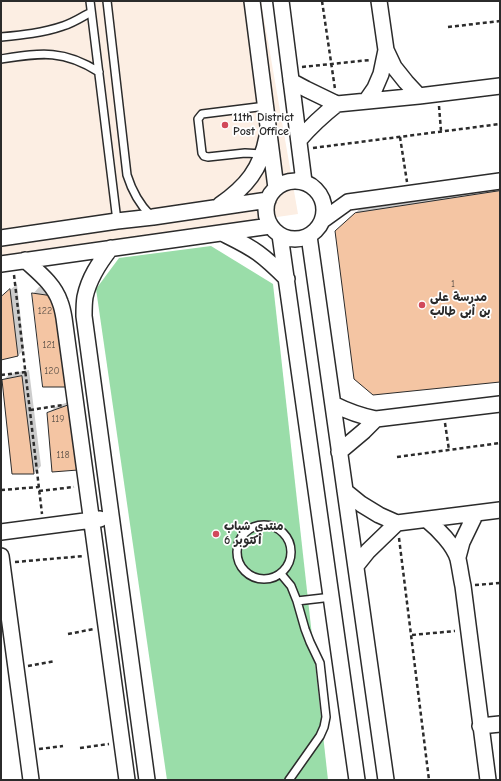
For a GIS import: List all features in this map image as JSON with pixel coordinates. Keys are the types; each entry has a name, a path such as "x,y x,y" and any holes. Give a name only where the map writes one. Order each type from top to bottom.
{"street":[{"path":"252,1 266,106 272,194"},
{"path":"280,1 300,145 310,186 322,198 324,209 323,220"},
{"path":"366,101 375,88 381,74 385,54 379,1"},
{"path":"385,54 406,82 419,96"},
{"path":"290,75 306,90 337,104"},
{"path":"300,145 310,126 337,104 500,86"},
{"path":"217,207 233,196 247,182 258,166 265,147 268,128"},
{"path":"357,780 287,279 275,230 267,216 266,208 272,194 285,183 294,181 348,202 500,181"},
{"path":"1,238 117,221 153,218 217,207 272,194"},
{"path":"13,262 222,233 275,230 290,239 299,239 309,236 315,232 323,220 348,202"},
{"path":"222,233 257,252 287,279"},
{"path":"309,236 386,780"},
{"path":"111,248 98,264 90,280 85,298 84,316 147,780"},
{"path":"13,262 40,274 52,286 60,301 64,318 127,780"},
{"path":"333,404 346,411 376,419 500,404"},
{"path":"339,452 360,435 376,419"},
{"path":"345,491 361,504 379,515 398,523 500,510"},
{"path":"476,513 462,542 458,557 488,780"},
{"path":"1,532 111,518"},
{"path":"427,520 446,539 458,557"},
{"path":"356,566 373,546 398,523"},
{"path":"2,560 6,633 16,668 31,780"},
{"path":"480,726 500,724"}],"lane":[{"path":"90,1 117,221"},
{"path":"107,1 127,175 134,194 153,218"},
{"path":"1,37 49,30 71,23 91,12"},
{"path":"1,59 32,54 60,55 87,64 99,72"},
{"path":"262,154 245,153 208,157 204,156 202,153 198,119 202,114 266,106"},
{"path":"260,525 268,525 275,526 286,535 290,541 292,555 286,569 281,574 275,578 261,580 254,578 243,569 239,563 237,549 242,536 247,530 260,525"},
{"path":"281,574 291,586 305,629 320,663 326,717 320,736 289,780"},
{"path":"297,601 332,597"}],"path":[{"path":"322,1 337,104"},
{"path":"448,27 500,21"},
{"path":"290,75 332,64 385,54"},
{"path":"438,94 441,131"},
{"path":"300,145 400,137 500,124"},
{"path":"400,137 408,194"},
{"path":"13,262 43,526"},
{"path":"1,375 26,372"},
{"path":"30,410 75,404"},
{"path":"443,411 449,450"},
{"path":"397,457 500,443"},
{"path":"39,491 86,485"},
{"path":"1,490 39,487"},
{"path":"398,523 429,780"},
{"path":"2,560 96,554"},
{"path":"462,586 500,583"},
{"path":"68,634 106,627"},
{"path":"412,635 468,629"},
{"path":"16,668 55,661"},
{"path":"80,748 122,742"},
{"path":"27,750 63,746"}],"shaded area":[{"path":"1,1 261,1 298,214 1,257"}],"green space":[{"name":"منتدى شباب 6 أكتوبر","path":"211,246 273,284 328,780 167,780 96,289 119,258"}],"building":[{"name":"مدرسة على بن أبى طالب","path":"500,191 500,382 373,395 354,379 335,231 355,213"},
{"path":"10,289 18,356 1,360 1,297"},
{"path":"32,293 53,296 67,387 43,387"},
{"path":"22,376 34,474 12,474 2,380"},
{"path":"69,405 78,470 52,472 47,413"}],"place":[{"name":"11th District Post Office","path":"225,125"},
{"name":"مدرسة على بن أبى طالب","path":"422,305"},
{"name":"منتدى شباب 6 أكتوبر","path":"216,534"}]}
